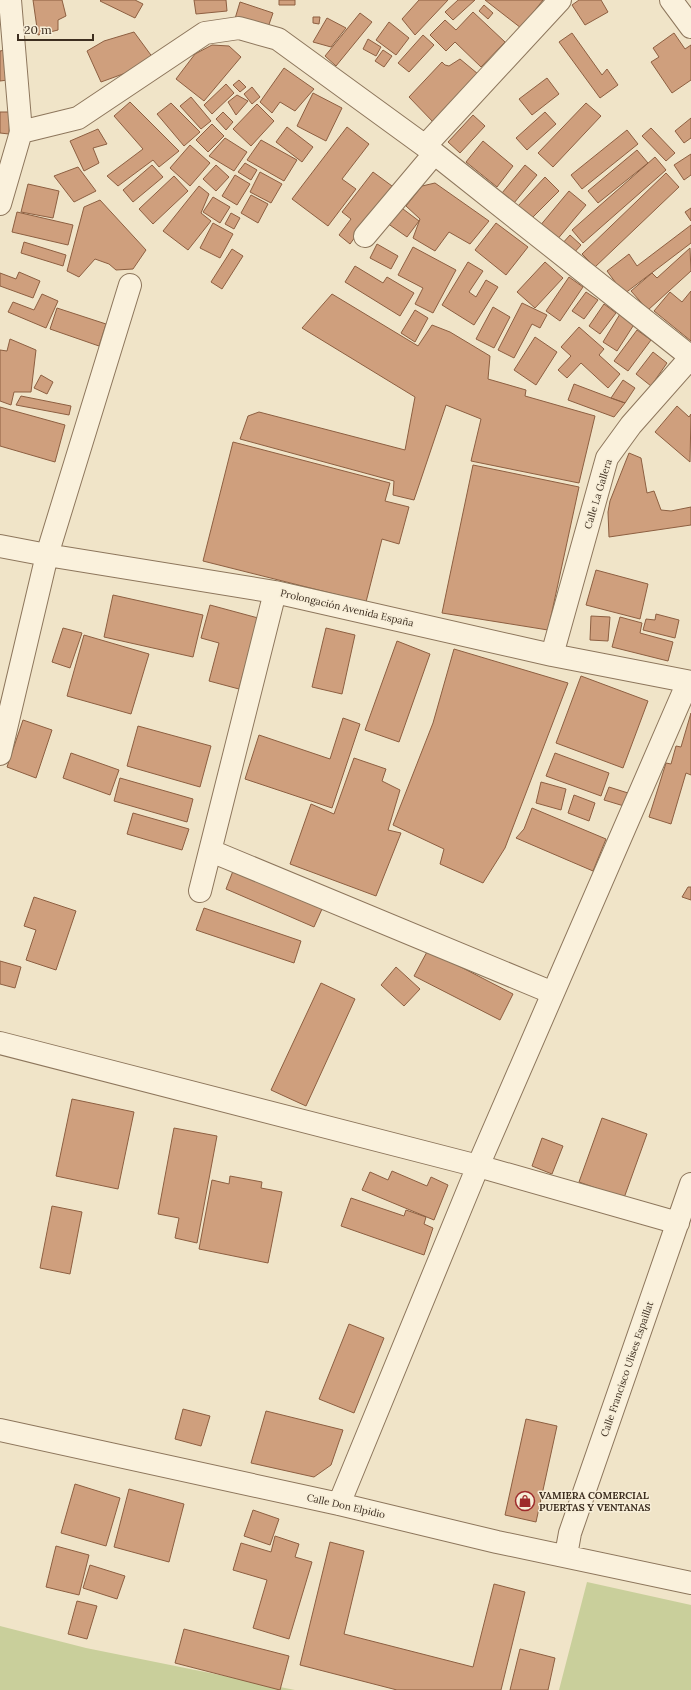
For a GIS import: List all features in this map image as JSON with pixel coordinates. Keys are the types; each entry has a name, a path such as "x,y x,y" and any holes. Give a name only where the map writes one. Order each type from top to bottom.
{"street":[{"path":"0,204 21,132 10,0"},
{"path":"365,236 430,150 560,0"},
{"path":"671,0 691,27"},
{"path":"21,132 78,118 205,33 239,28 278,39 430,150 691,357"},
{"path":"0,754 47,555 130,285"},
{"name":"Calle La Gallera","path":"552,655 607,458 631,426 691,357"},
{"name":"Prolongación Avenida España","path":"0,546 275,592 552,655 690,682"},
{"path":"200,891 275,592"},
{"path":"339,1504 478,1166 690,682"},
{"path":"211,851 553,993"},
{"path":"0,1043 478,1166 678,1223"},
{"name":"Calle Francisco Ulises Espaillat","path":"566,1556 570,1533 691,1184"},
{"name":"Calle Don Elpidio","path":"0,1430 339,1504 497,1542 691,1583"}],"green space":[{"path":"587,1582 691,1605 691,1690 559,1690"},
{"path":"0,1626 86,1648 295,1690 0,1690"}],"building":[{"path":"33,0 62,0 66,16 58,20 58,30 38,35"},
{"path":"135,0 143,4 135,18 100,1"},
{"path":"194,0 226,0 227,11 196,14"},
{"path":"279,0 295,0 295,5 279,5"},
{"path":"419,0 448,0 415,35 402,19"},
{"path":"458,0 475,0 453,20 445,12"},
{"path":"485,0 543,0 521,28"},
{"path":"579,0 601,0 608,12 585,25 572,5"},
{"path":"240,2 273,13 266,33 234,22"},
{"path":"484,5 493,13 488,19 479,11"},
{"path":"473,12 505,42 481,67 455,42 446,51 430,35 445,20 456,30"},
{"path":"360,13 372,22 336,66 325,56"},
{"path":"313,17 320,17 319,24 313,23"},
{"path":"327,18 346,28 331,47 313,42"},
{"path":"389,22 409,38 396,55 376,40"},
{"path":"134,32 156,62 101,82 87,51 104,41"},
{"path":"572,33 602,75 607,69 618,85 600,98 559,42"},
{"path":"674,33 685,49 691,45 691,80 672,93 651,62 659,57 653,48"},
{"path":"423,35 434,45 409,72 398,63"},
{"path":"368,39 381,47 376,56 363,49"},
{"path":"212,45 229,46 241,57 204,101 176,79 195,54"},
{"path":"5,50 8,80 0,81 0,51"},
{"path":"383,50 392,56 384,67 375,61"},
{"path":"460,59 478,74 434,123 409,97 442,62 449,66"},
{"path":"284,68 314,89 295,111 280,102 272,113 260,102"},
{"path":"547,78 559,94 532,115 519,99"},
{"path":"239,80 246,87 240,92 233,85"},
{"path":"226,84 234,93 212,114 204,105"},
{"path":"252,87 260,97 252,104 244,94"},
{"path":"313,93 342,108 326,141 297,126"},
{"path":"237,95 248,101 236,115 228,102"},
{"path":"191,97 211,121 201,129 180,106"},
{"path":"130,102 179,151 159,167 153,160 118,186 107,176 143,149 114,116"},
{"path":"171,103 200,132 184,146 157,114"},
{"path":"586,103 601,116 553,167 538,153"},
{"path":"257,104 274,121 251,146 233,129"},
{"path":"0,112 10,112 9,134 0,133"},
{"path":"223,112 233,122 226,130 216,119"},
{"path":"545,112 556,124 527,150 516,138"},
{"path":"473,115 485,126 460,153 448,142"},
{"path":"691,118 691,138 684,143 675,131"},
{"path":"212,124 224,136 208,152 196,140"},
{"path":"287,127 313,147 302,162 276,142"},
{"path":"347,127 369,144 342,179 356,189 328,226 292,199"},
{"path":"651,128 675,153 666,161 642,136"},
{"path":"98,129 107,144 93,148 99,163 84,171 70,141"},
{"path":"627,130 638,144 582,189 571,175"},
{"path":"225,138 247,152 234,171 209,156"},
{"path":"261,140 297,160 284,181 247,160"},
{"path":"483,141 513,166 497,187 466,162"},
{"path":"190,145 210,163 190,186 170,168"},
{"path":"637,150 648,163 598,203 588,191"},
{"path":"691,154 691,175 684,180 674,165"},
{"path":"655,157 666,170 583,243 572,230"},
{"path":"245,163 257,170 251,180 238,172"},
{"path":"152,165 163,177 133,202 123,190"},
{"path":"216,165 229,177 216,191 203,179"},
{"path":"525,165 537,175 514,203 502,193"},
{"path":"78,167 96,191 74,202 54,176"},
{"path":"260,172 282,184 271,203 250,192"},
{"path":"373,172 392,186 350,244 339,235 351,219 342,212"},
{"path":"666,173 679,187 595,267 582,254"},
{"path":"235,175 250,184 237,205 222,196"},
{"path":"174,176 188,191 153,224 139,209"},
{"path":"545,177 559,191 530,220 517,207"},
{"path":"435,183 489,221 470,244 449,232 435,251 413,238 420,219 406,206 422,186"},
{"path":"28,184 59,191 53,218 21,212"},
{"path":"199,186 209,194 201,213 211,221 188,250 163,231"},
{"path":"569,191 586,205 556,241 539,227"},
{"path":"251,195 268,204 258,223 241,213"},
{"path":"213,197 230,207 220,223 203,212"},
{"path":"100,200 146,250 133,269 116,270 109,264 95,259 79,277 67,271 84,207"},
{"path":"399,206 419,221 407,237 387,223"},
{"path":"691,208 691,221 685,212"},
{"path":"17,212 73,225 68,245 12,232"},
{"path":"231,213 240,218 234,229 225,224"},
{"path":"213,223 233,234 220,258 200,248"},
{"path":"496,223 528,247 506,275 475,250"},
{"path":"691,225 691,243 624,294 607,271 629,254 637,266"},
{"path":"570,235 581,245 572,255 561,245"},
{"path":"24,242 66,255 63,266 21,253"},
{"path":"377,244 398,256 391,269 370,258"},
{"path":"413,247 456,270 433,313 415,304 423,288 398,275"},
{"path":"690,248 691,271 648,310 631,291 652,273 657,278"},
{"path":"232,249 243,256 222,289 211,282"},
{"path":"468,262 483,271 469,292 476,297 486,280 498,287 474,325 442,305"},
{"path":"545,262 563,278 535,308 517,292"},
{"path":"355,266 383,283 387,277 414,293 400,316 345,282"},
{"path":"19,272 40,281 33,298 0,286 0,273 16,279"},
{"path":"569,277 583,287 560,321 546,311"},
{"path":"691,291 691,341 654,311 670,292 682,302"},
{"path":"586,292 598,300 584,319 572,311"},
{"path":"42,294 58,301 46,328 8,312 13,302 34,310"},
{"path":"332,294 418,346 432,325 450,332 490,356 488,379 526,390 525,396 595,416 579,483 471,461 481,419 446,405 414,500 393,495 394,481 240,439 248,416 259,412 405,450 415,397 302,328"},
{"path":"522,303 547,315 540,328 532,324 514,358 498,350"},
{"path":"604,304 616,313 600,334 589,326"},
{"path":"493,307 510,317 494,348 476,339"},
{"path":"57,308 106,324 99,346 50,329"},
{"path":"415,310 428,318 415,342 401,333"},
{"path":"620,314 635,323 617,351 603,342"},
{"path":"579,327 604,349 599,355 620,374 608,388 581,363 567,378 558,370 571,356 561,347"},
{"path":"637,330 651,340 628,371 614,361"},
{"path":"535,337 557,352 536,385 514,370"},
{"path":"10,339 36,350 31,392 14,392 11,405 0,401 0,350 7,351"},
{"path":"653,352 667,363 651,386 636,374"},
{"path":"41,375 53,382 47,394 34,388"},
{"path":"623,380 635,388 625,403 611,398"},
{"path":"574,384 625,403 614,417 568,400"},
{"path":"21,396 71,406 69,415 16,405"},
{"path":"677,406 689,417 691,414 690,462 655,432"},
{"path":"0,407 65,425 55,462 0,446"},
{"path":"233,442 390,483 385,501 409,507 399,544 382,539 366,602 203,561"},
{"path":"629,453 641,458 647,493 654,491 661,510 671,511 691,507 691,525 609,537 608,512 610,501"},
{"path":"473,465 579,487 548,630 442,613"},
{"path":"596,570 648,584 640,619 586,605"},
{"path":"113,595 203,615 193,657 104,637"},
{"path":"210,605 258,618 239,689 209,681 219,643 201,638"},
{"path":"656,614 679,620 675,638 643,630 646,619 655,620"},
{"path":"591,616 610,617 608,641 590,640"},
{"path":"620,617 642,623 640,633 673,642 668,661 612,647"},
{"path":"63,628 82,633 70,668 52,662"},
{"path":"326,628 355,635 342,694 312,687"},
{"path":"84,635 149,654 131,714 67,696"},
{"path":"397,641 430,654 399,742 365,730"},
{"path":"454,649 568,683 505,848 483,883 440,864 444,849 393,825 433,723"},
{"path":"581,676 648,701 623,768 556,743"},
{"path":"691,713 691,775 686,773 671,824 649,817 666,763 671,764 676,746 681,747"},
{"path":"343,718 360,724 332,808 245,779 259,735 330,759"},
{"path":"23,720 52,730 36,778 7,767"},
{"path":"138,726 211,746 200,787 127,766"},
{"path":"71,753 119,770 110,795 63,778"},
{"path":"555,753 609,773 601,796 546,776"},
{"path":"354,758 386,769 382,781 400,790 388,830 401,833 376,896 290,864 311,804 334,814"},
{"path":"120,778 193,799 187,822 114,801"},
{"path":"541,782 566,789 561,810 536,803"},
{"path":"609,787 628,793 624,806 604,800"},
{"path":"574,795 595,803 589,821 568,813"},
{"path":"532,808 606,839 593,871 516,838 524,829"},
{"path":"133,813 189,829 182,850 127,834"},
{"path":"233,871 322,909 314,927 226,889"},
{"path":"688,887 691,887 691,900 682,897"},
{"path":"34,897 76,911 56,970 26,960 36,930 24,926"},
{"path":"204,908 301,941 294,963 196,930"},
{"path":"428,950 513,994 500,1020 414,976"},
{"path":"0,961 21,967 15,988 0,984"},
{"path":"396,967 420,989 404,1006 381,985"},
{"path":"321,983 355,999 306,1106 271,1090"},
{"path":"72,1099 134,1112 118,1189 56,1176"},
{"path":"602,1118 647,1134 624,1198 579,1182"},
{"path":"174,1128 217,1136 197,1243 175,1238 179,1218 158,1214"},
{"path":"542,1138 563,1146 552,1174 532,1166"},
{"path":"392,1171 427,1186 431,1177 448,1185 434,1220 362,1190 370,1172 388,1180"},
{"path":"230,1176 262,1182 261,1188 282,1192 268,1263 199,1249 212,1180 229,1184"},
{"path":"351,1198 404,1216 406,1210 426,1217 424,1224 433,1228 424,1255 341,1226"},
{"path":"52,1206 82,1212 70,1274 40,1268"},
{"path":"349,1324 384,1338 354,1413 319,1399"},
{"path":"183,1409 210,1416 201,1446 175,1439"},
{"path":"266,1411 343,1430 331,1465 314,1477 251,1463"},
{"path":"526,1419 557,1426 536,1522 505,1515"},
{"path":"75,1484 120,1498 106,1546 61,1533"},
{"path":"129,1489 184,1504 169,1562 114,1547"},
{"path":"253,1510 279,1519 270,1545 244,1536"},
{"path":"275,1536 299,1544 295,1557 312,1562 289,1639 253,1628 267,1580 233,1570 241,1543 271,1552"},
{"path":"330,1542 364,1551 344,1634 473,1667 494,1584 525,1592 501,1690 397,1690 300,1665"},
{"path":"56,1546 89,1555 79,1595 46,1587"},
{"path":"90,1565 125,1576 117,1599 83,1588"},
{"path":"77,1601 97,1606 87,1639 68,1634"},
{"path":"184,1629 289,1656 280,1690 175,1663"},
{"path":"520,1649 555,1658 548,1690 510,1690"}],"place":[{"name":"VAMIERA COMERCIAL PUERTAS Y VENTANAS","path":"525,1501"}]}
